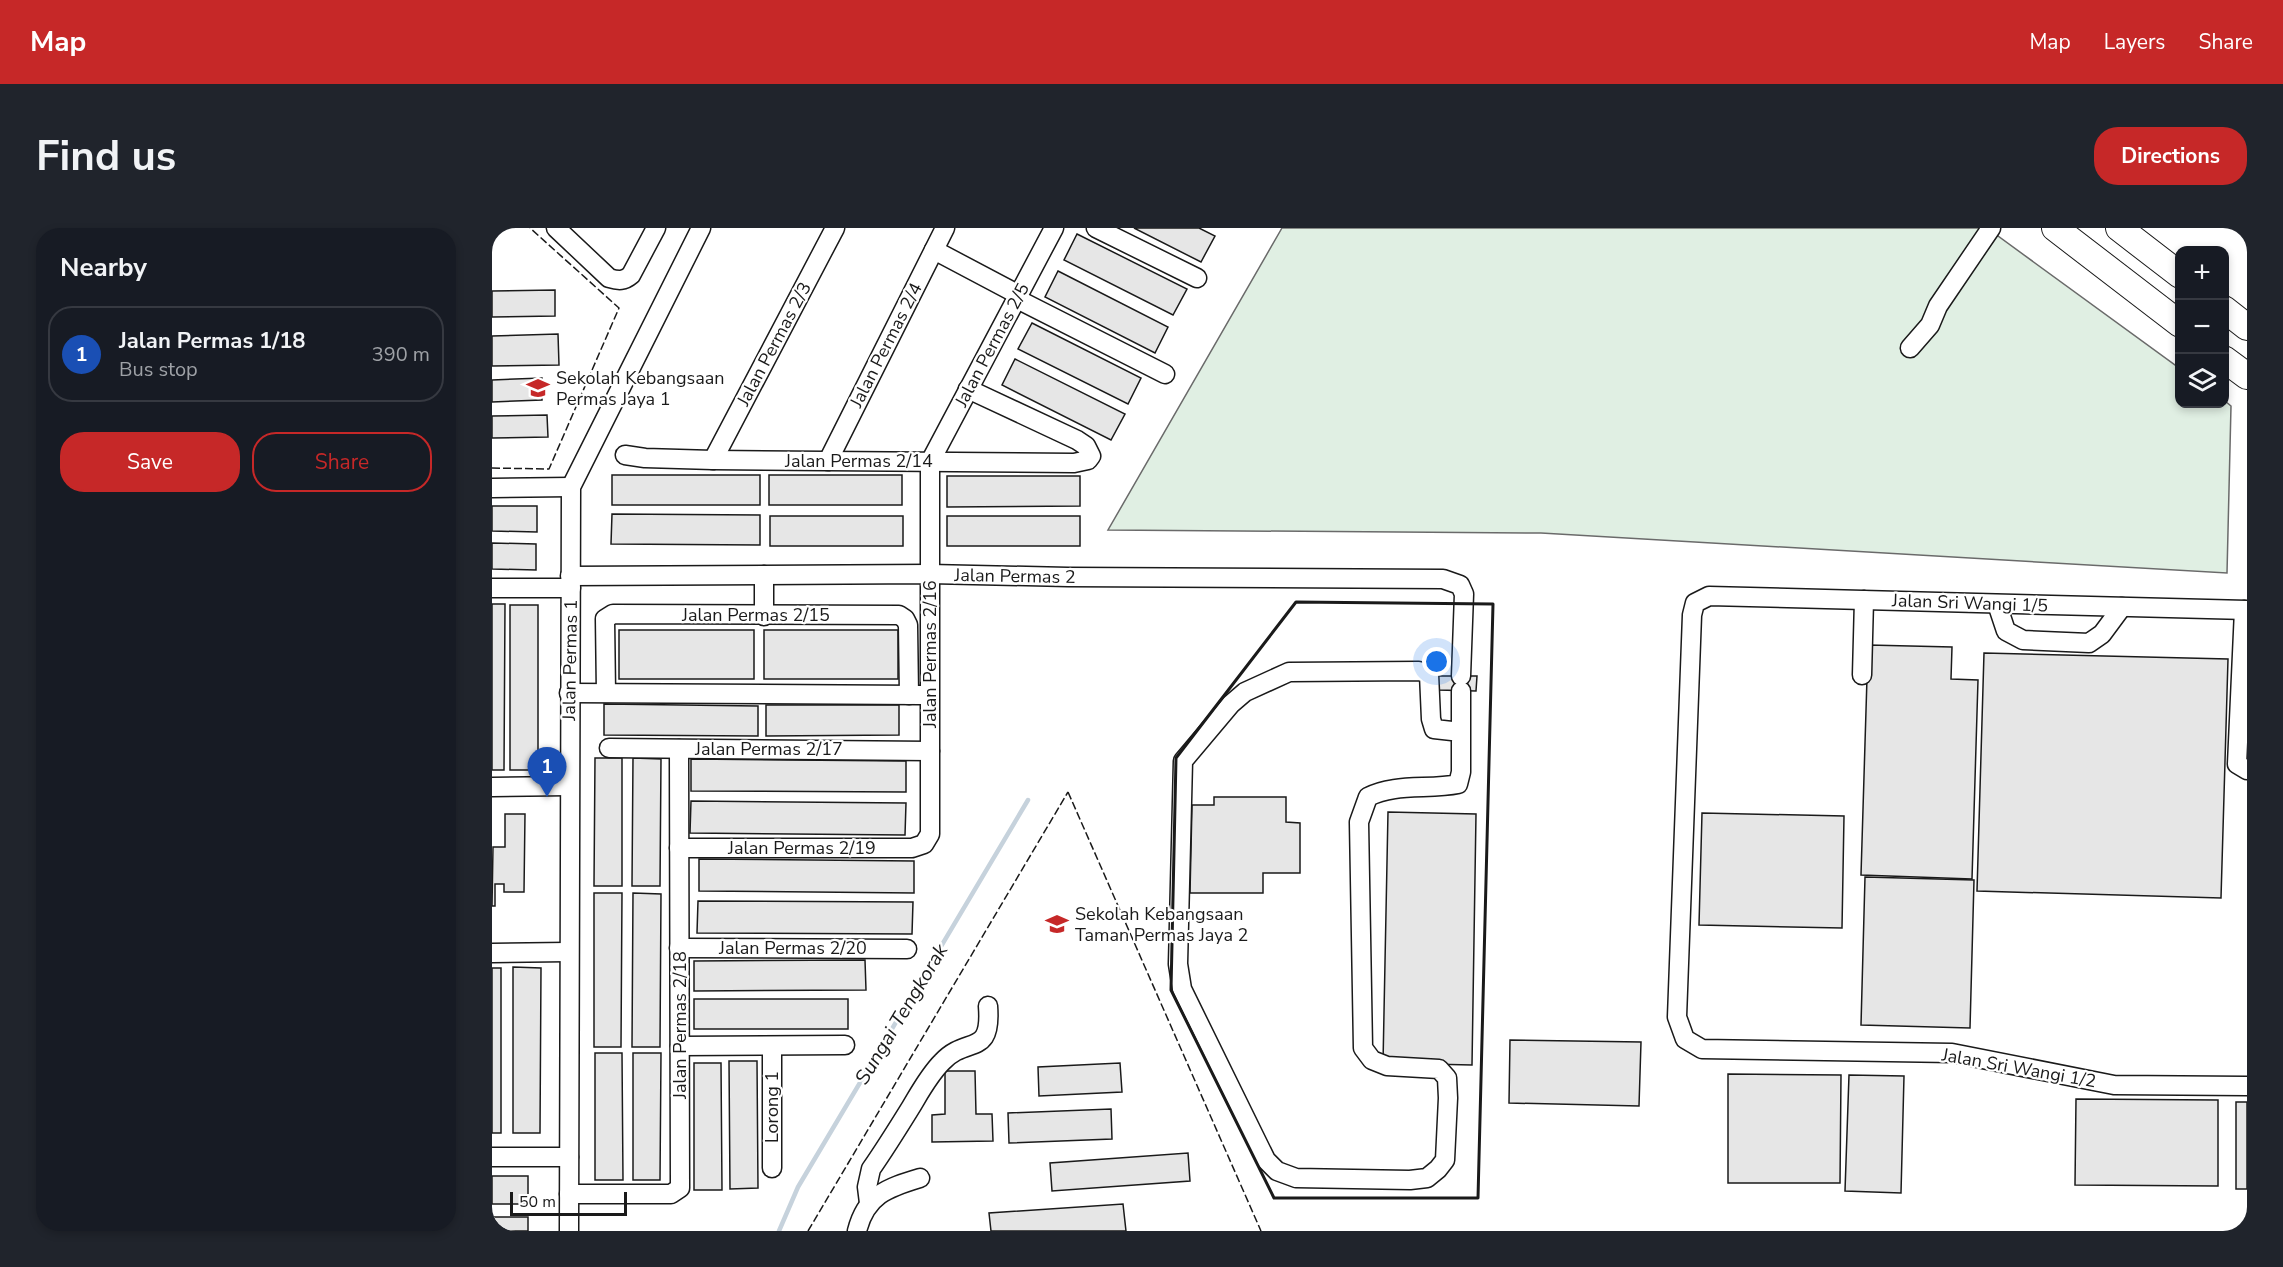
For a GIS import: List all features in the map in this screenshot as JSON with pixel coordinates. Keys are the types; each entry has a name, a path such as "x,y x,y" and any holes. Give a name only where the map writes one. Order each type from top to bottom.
{"highway":[{"path":"2055,228 2175,320"},
{"path":"2119,228 2175,271"},
{"path":"2229,313 2247,327"},
{"path":"2229,363 2247,376"}],"street":[{"path":"556,228 609,278 617,281 625,280 631,275 656,228"},
{"name":"Jalan Permas 1","path":"569,1231 571,488 701,228"},
{"name":"Jalan Permas 2/3","path":"713,460 835,228"},
{"name":"Jalan Permas 2/4","path":"828,461 945,228"},
{"name":"Jalan Permas 2/5","path":"930,462 1054,228"},
{"path":"1096,228 1197,278"},
{"path":"1910,348 1930,325 1938,306 1991,228"},
{"path":"934,250 1165,374"},
{"name":"Jalan Permas 2/14","path":"625,455 645,458 713,460 1074,463 1088,460 1091,456 1086,446 1077,440 969,389"},
{"name":"Jalan Permas 2/16","path":"924,844 930,834 930,462"},
{"path":"492,488 571,488"},
{"name":"Jalan Permas 2","path":"492,588 570,582 764,575 930,574 1443,579 1460,585 1464,594 1461,732"},
{"path":"764,575 764,616"},
{"name":"Jalan Sri Wangi 1/5","path":"1685,1039 1677,1017 1692,615 1695,603 1709,596 2246,610"},
{"path":"1862,675 1864,600"},
{"path":"1997,604 2006,632 2023,640 2090,643 2102,633 2122,607"},
{"path":"2246,610 2244,687 2237,764 2247,770"},
{"name":"Jalan Permas 2/15","path":"606,693 605,619 608,616 899,615 908,624 909,695"},
{"path":"1419,671 1429,674 1431,719 1434,729 1461,732 1461,772 1458,784 1379,791 1368,796 1359,822 1363,1048 1372,1060 1387,1066 1439,1069 1447,1078 1445,1160 1427,1178 1410,1180 1296,1178 1277,1171 1266,1160 1182,989 1178,964 1183,760 1231,704 1245,692 1288,672 1419,671"},
{"path":"569,693 930,695"},
{"name":"Jalan Permas 2/17","path":"609,748 930,750"},
{"name":"Jalan Permas 2/18","path":"569,1194 671,1194 680,1188 679,749"},
{"path":"492,787 569,786"},
{"name":"Jalan Permas 2/19","path":"679,848 912,848 924,844"},
{"name":"Jalan Permas 2/20","path":"680,948 907,949"},
{"path":"492,953 568,952"},
{"path":"869,1203 867,1187 871,1169 932,1073 943,1060 956,1050 971,1046 984,1038 989,1026 988,1006"},
{"name":"Jalan Sri Wangi 1/2","path":"1685,1039 1702,1049 1952,1053 2114,1084 2247,1086"},
{"path":"680,1046 845,1046"},
{"name":"Lorong 1","path":"772,1046 772,1168"},
{"path":"492,1157 569,1157"},
{"path":"857,1231 860,1219 869,1203 890,1187 920,1178"}],"green space":[{"path":"1282,228 1987,228 2175,365 2175,408 2229,408 2229,404 2231,406 2227,573 1541,533 1108,530"}],"building":[{"path":"1134,228 1199,228 1215,236 1201,262"},
{"path":"1077,234 1187,289 1173,315 1064,260"},
{"path":"1058,271 1168,327 1155,353 1045,297"},
{"path":"555,290 555,316 492,317 492,291"},
{"path":"1032,323 1141,378 1128,404 1018,349"},
{"path":"558,334 559,365 492,366 492,336"},
{"path":"1015,359 1125,414 1111,440 1002,385"},
{"path":"542,378 542,400 492,402 492,380"},
{"path":"547,415 548,437 492,438 492,416"},
{"path":"612,475 760,475 760,505 612,505"},
{"path":"769,475 902,475 902,505 769,505"},
{"path":"947,476 1080,476 1080,506 947,507"},
{"path":"492,506 537,506 537,532 492,531"},
{"path":"612,514 760,515 760,545 611,544"},
{"path":"770,516 903,516 903,546 770,546"},
{"path":"947,516 1080,516 1080,546 947,546"},
{"path":"492,543 536,544 536,570 492,569"},
{"path":"492,604 505,604 504,770 492,770"},
{"path":"510,605 538,605 538,770 510,770"},
{"path":"619,630 754,630 754,679 619,679"},
{"path":"764,630 898,630 898,679 764,679"},
{"path":"1868,645 1952,647 1951,679 1978,680 1972,879 1861,875"},
{"path":"1984,653 2228,659 2221,898 1977,891"},
{"path":"1438,676 1477,676 1476,691 1438,690"},
{"path":"604,704 758,706 758,736 604,735"},
{"path":"766,705 899,705 899,735 766,736"},
{"path":"595,758 622,758 622,886 594,886"},
{"path":"633,758 661,759 660,886 632,886"},
{"path":"691,759 906,761 906,792 691,791"},
{"path":"1214,797 1286,797 1286,822 1300,823 1300,873 1263,873 1263,893 1190,893 1192,805 1214,805"},
{"path":"691,801 906,803 905,835 690,833"},
{"path":"1388,812 1476,814 1472,1065 1383,1063"},
{"path":"1702,813 1844,816 1842,928 1699,925"},
{"path":"505,814 525,814 524,892 504,892 504,884 495,884 495,906 492,906 493,847 505,847"},
{"path":"699,859 914,861 914,893 699,891"},
{"path":"1865,877 1974,880 1970,1028 1861,1025"},
{"path":"594,893 622,893 621,1047 594,1047"},
{"path":"633,893 661,894 660,1047 632,1047"},
{"path":"698,901 913,902 912,934 697,933"},
{"path":"865,960 866,990 694,991 694,961"},
{"path":"513,967 541,968 540,1133 513,1133"},
{"path":"492,968 501,968 501,1133 492,1133"},
{"path":"694,999 848,999 848,1029 694,1029"},
{"path":"1510,1040 1641,1042 1639,1106 1509,1103"},
{"path":"595,1053 622,1053 623,1180 595,1180"},
{"path":"633,1053 661,1053 660,1180 633,1180"},
{"path":"729,1061 757,1061 758,1188 730,1189"},
{"path":"694,1063 721,1063 722,1190 694,1190"},
{"path":"1120,1063 1122,1092 1039,1096 1038,1067"},
{"path":"945,1071 975,1071 976,1114 992,1114 993,1141 932,1142 932,1115 945,1114"},
{"path":"1728,1074 1841,1075 1840,1183 1728,1183"},
{"path":"1849,1075 1904,1076 1901,1193 1845,1191"},
{"path":"2076,1099 2218,1100 2218,1186 2075,1185"},
{"path":"2236,1102 2247,1102 2247,1189 2236,1189"},
{"path":"1111,1109 1112,1139 1009,1143 1008,1113"},
{"path":"1188,1153 1190,1181 1052,1191 1050,1163"},
{"path":"492,1176 528,1176 528,1204 492,1204"},
{"path":"1123,1204 1126,1231 991,1231 989,1213"},
{"path":"492,1217 528,1217 528,1231 492,1231"}],"waterway":[{"name":"Sungai Tengkorak","path":"779,1231 798,1187 1028,800"}],"fence":[{"path":"492,468 549,469 619,308 530,228"},
{"path":"1068,792 1261,1231"},
{"path":"808,1231 1068,792"}],"wall":[{"path":"1296,602 1493,604 1478,1198 1274,1198 1171,990 1176,758 1296,602"}],"place":[{"name":"Sekolah Kebangsaan Permas Jaya 1","path":"538,388"},
{"name":"Jalan Permas 1/18","path":"547,797"},
{"name":"Sekolah Kebangsaan Taman Permas Jaya 2","path":"1057,924"}]}
